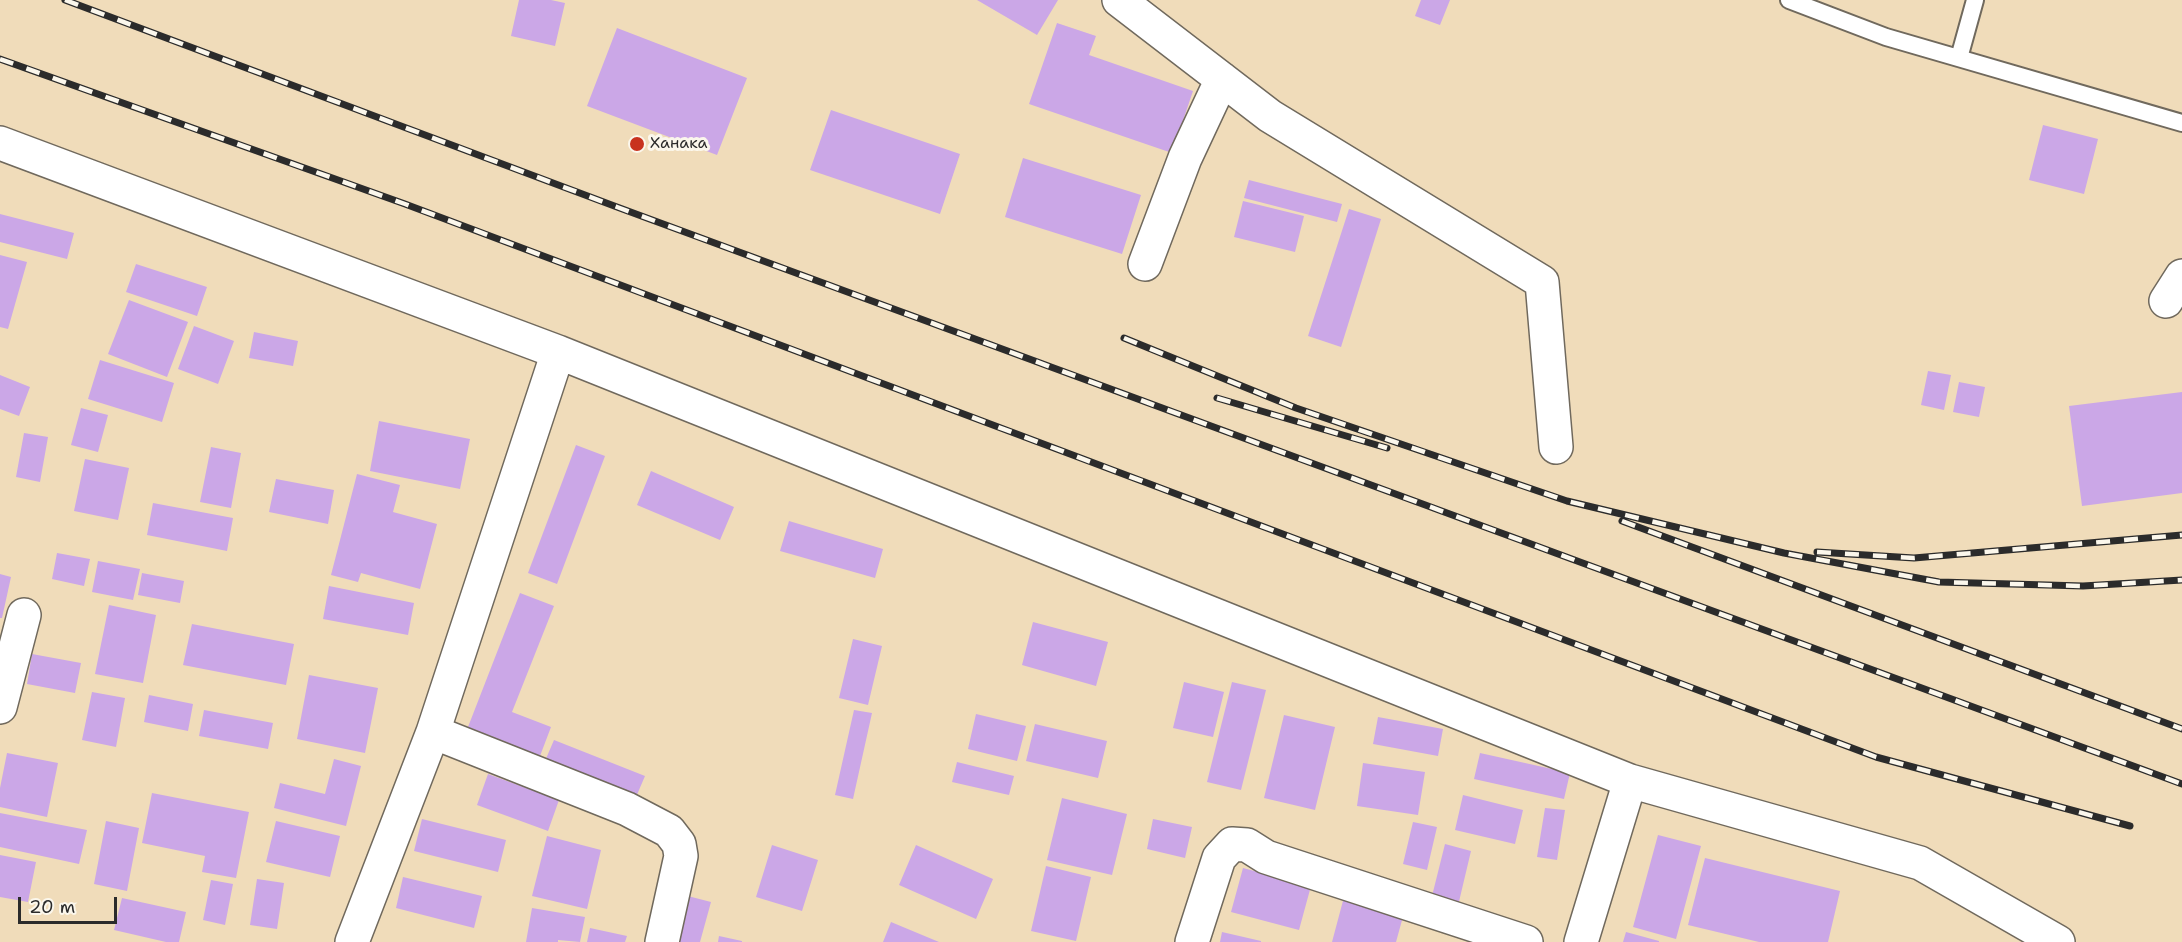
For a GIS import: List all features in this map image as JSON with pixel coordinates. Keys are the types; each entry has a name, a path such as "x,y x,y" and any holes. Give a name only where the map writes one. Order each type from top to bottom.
{"street":[{"path":"1119,0 1270,116 1542,282 1556,447"},
{"path":"1145,264 1185,158 1222,79"},
{"path":"0,143 558,352 1630,781 1920,863 2058,942"},
{"path":"352,942 433,732 558,352"},
{"path":"0,707 24,615"},
{"path":"433,732 627,809 669,831 679,844 681,856 662,942"},
{"path":"1581,942 1630,781"},
{"path":"1192,942 1219,858 1232,844 1247,845 1266,857 1526,942"}],"lane":[{"path":"1789,0 1886,37 2182,123"},
{"path":"1959,58 1975,0"}],"building":[{"path":"519,0 551,0 565,3 555,46 511,36"},
{"path":"977,0 1058,0 1037,35"},
{"path":"1421,0 1450,0 1440,25 1415,16"},
{"path":"1057,23 1096,36 1089,55 1193,91 1172,153 1029,104"},
{"path":"617,28 747,78 717,155 587,106"},
{"path":"831,110 960,154 940,214 810,170"},
{"path":"2043,125 2098,139 2084,194 2029,180"},
{"path":"1023,158 1141,195 1122,254 1005,217"},
{"path":"1249,180 1342,204 1337,222 1244,198"},
{"path":"1243,201 1304,216 1295,252 1234,237"},
{"path":"1349,209 1381,219 1341,347 1308,336"},
{"path":"0,214 74,233 67,259 0,242"},
{"path":"0,255 27,262 8,329 0,327"},
{"path":"136,264 207,287 197,316 126,292"},
{"path":"129,300 188,322 167,377 108,354"},
{"path":"194,326 234,341 218,384 178,369"},
{"path":"254,332 298,341 293,366 249,358"},
{"path":"100,360 174,383 162,422 88,399"},
{"path":"1928,371 1951,375 1944,410 1921,405"},
{"path":"0,375 30,387 19,416 0,409"},
{"path":"1959,382 1985,387 1979,417 1953,412"},
{"path":"2182,392 2182,493 2082,506 2069,406"},
{"path":"81,408 108,415 98,452 71,445"},
{"path":"379,421 470,439 460,489 370,471"},
{"path":"24,433 48,437 40,482 16,477"},
{"path":"576,445 605,456 557,584 528,573"},
{"path":"211,447 241,453 231,508 200,502"},
{"path":"85,459 129,468 118,520 74,511"},
{"path":"651,471 734,507 720,540 637,505"},
{"path":"357,474 400,485 393,512 437,524 420,589 361,573 358,582 331,575"},
{"path":"276,479 334,490 328,524 269,512"},
{"path":"153,503 233,518 227,551 147,535"},
{"path":"789,521 883,549 875,578 780,551"},
{"path":"57,553 90,559 84,586 52,579"},
{"path":"98,561 140,569 133,600 92,592"},
{"path":"142,573 184,581 180,603 138,595"},
{"path":"0,574 11,577 2,618 0,618"},
{"path":"329,586 414,603 408,635 323,619"},
{"path":"520,593 554,606 512,712 551,727 540,756 468,727"},
{"path":"109,605 156,615 143,683 95,674"},
{"path":"1033,622 1108,642 1096,686 1022,665"},
{"path":"192,624 294,644 286,685 183,665"},
{"path":"853,639 882,646 868,705 839,698"},
{"path":"32,654 81,663 75,693 27,684"},
{"path":"309,675 378,688 365,753 297,739"},
{"path":"1184,682 1224,692 1213,737 1173,728"},
{"path":"1232,682 1266,690 1241,790 1207,782"},
{"path":"92,692 125,698 116,747 82,740"},
{"path":"149,695 193,704 188,731 144,722"},
{"path":"204,710 273,723 268,749 199,736"},
{"path":"854,710 872,713 853,799 835,795"},
{"path":"976,714 1026,726 1017,761 968,749"},
{"path":"1284,715 1335,727 1315,810 1264,798"},
{"path":"1378,717 1443,729 1438,756 1373,744"},
{"path":"1035,724 1107,741 1098,778 1026,761"},
{"path":"554,740 645,776 636,797 545,761"},
{"path":"7,753 58,763 47,817 0,807 0,788"},
{"path":"1480,753 1570,773 1564,799 1474,779"},
{"path":"334,759 361,766 346,826 274,808 280,783 325,794"},
{"path":"957,762 1014,776 1009,795 952,782"},
{"path":"1363,763 1425,772 1418,815 1357,806"},
{"path":"488,774 559,800 548,831 477,805"},
{"path":"152,793 249,812 236,878 202,872 205,856 142,843"},
{"path":"1463,795 1523,810 1515,844 1455,830"},
{"path":"1062,798 1127,814 1112,875 1047,860"},
{"path":"1545,808 1565,810 1557,860 1537,857"},
{"path":"0,813 87,830 79,864 0,847"},
{"path":"422,819 506,840 498,872 414,851"},
{"path":"1153,819 1192,827 1185,858 1147,849"},
{"path":"106,821 139,828 127,891 94,884"},
{"path":"276,821 340,836 330,877 266,862"},
{"path":"1413,822 1437,827 1427,870 1403,864"},
{"path":"1658,835 1701,846 1676,939 1633,927"},
{"path":"547,836 601,850 587,909 532,896"},
{"path":"1445,844 1471,851 1457,910 1430,904"},
{"path":"772,845 818,860 802,911 756,897"},
{"path":"916,845 993,879 976,919 899,885"},
{"path":"0,855 36,862 28,902 0,897"},
{"path":"1705,858 1840,891 1828,942 1759,942 1688,925"},
{"path":"1046,866 1091,877 1076,941 1031,931"},
{"path":"1243,868 1311,886 1299,930 1231,912"},
{"path":"403,877 482,896 474,928 396,908"},
{"path":"257,879 284,883 277,929 250,925"},
{"path":"211,880 233,884 225,925 203,920"},
{"path":"680,894 711,902 700,942 667,942"},
{"path":"1344,897 1404,913 1396,942 1332,942"},
{"path":"122,898 186,912 179,942 166,942 114,930"},
{"path":"532,908 585,917 580,942 558,940 558,942 526,942"},
{"path":"891,922 939,942 883,942"},
{"path":"590,928 627,936 625,942 587,942"},
{"path":"1222,932 1261,941 1261,942 1220,942"},
{"path":"1626,932 1659,941 1659,942 1623,942"},
{"path":"719,936 742,941 742,942 718,942"}],"railway":[{"path":"65,0 617,207 2182,784"},
{"path":"0,59 405,204 1876,757 2130,826"},
{"path":"1124,338 1296,408 1567,501 1784,553 1939,582 2083,586 2182,580"},
{"path":"1217,398 1387,448"},
{"path":"1622,521 2182,729"},
{"path":"1817,552 1914,558 2182,535"}],"place":[{"name":"Ханака","path":"637,144"}]}
